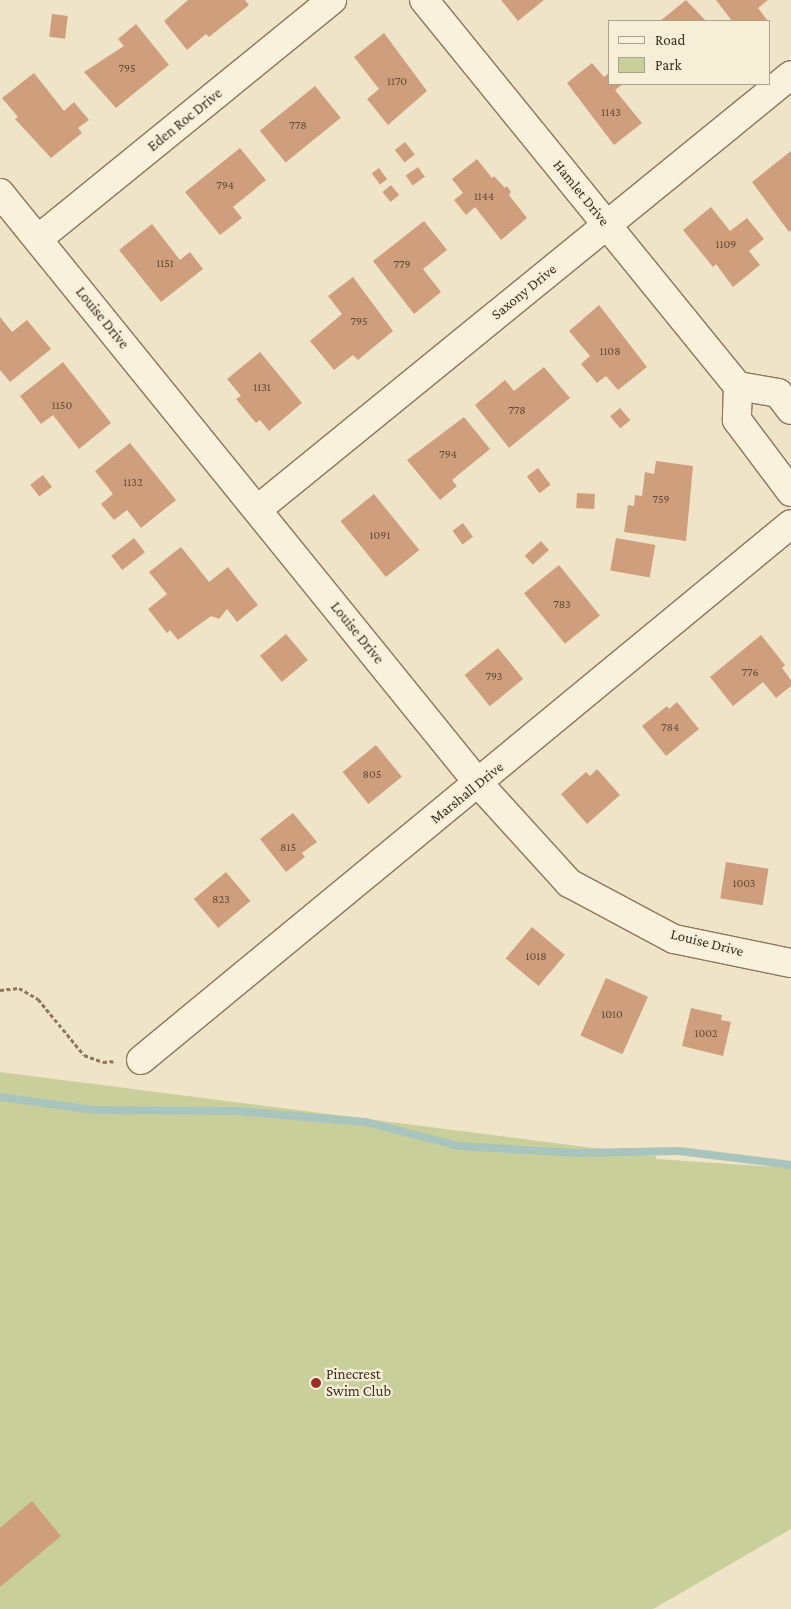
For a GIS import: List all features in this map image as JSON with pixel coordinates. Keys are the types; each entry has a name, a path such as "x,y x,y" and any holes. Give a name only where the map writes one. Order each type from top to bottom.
{"street":[{"name":"Eden Roc Drive","path":"38,240 332,0"},
{"name":"Hamlet Drive","path":"424,0 738,386"},
{"name":"Saxony Drive","path":"258,509 791,74"},
{"name":"Louise Drive","path":"0,192 479,784 569,883 674,938 791,962"},
{"path":"791,410 778,393 738,386 737,420 791,492"},
{"name":"Marshall Drive","path":"141,1060 479,784 791,524"}],"path":[{"path":"0,990 18,988 38,999 84,1055 103,1062 141,1060"}],"green space":[{"name":"Pinecrest Swim Club","path":"0,1072 656,1156 656,1159 791,1168 791,1529 653,1609 0,1609"}],"building":[{"path":"188,0 245,0 249,5 209,37 206,34 187,50 164,21"},
{"path":"501,0 544,0 518,21"},
{"path":"686,0 705,20 661,20"},
{"path":"716,0 768,0 758,8 767,20 731,20"},
{"path":"52,14 68,16 65,39 49,37"},
{"path":"136,24 169,65 116,108 84,72 124,46 118,39"},
{"path":"384,33 427,91 388,125 367,99 379,89 354,57"},
{"path":"592,63 604,77 608,74 608,85 622,85 615,90 642,123 614,145 567,83"},
{"path":"34,73 64,111 74,102 89,120 78,128 82,133 51,158 15,119 18,117 2,98"},
{"path":"315,86 341,118 286,163 260,131"},
{"path":"405,142 415,155 405,163 395,150"},
{"path":"240,148 266,180 233,207 242,218 220,235 185,192"},
{"path":"791,151 791,230 789,232 752,182"},
{"path":"477,159 492,178 494,176 505,188 507,186 511,192 509,195 527,218 501,240 475,207 466,215 454,200 463,193 452,179"},
{"path":"418,167 425,177 413,185 406,176"},
{"path":"379,168 387,179 380,185 372,173"},
{"path":"391,185 399,195 391,202 382,192"},
{"path":"711,207 730,231 747,218 764,239 749,251 760,265 733,287 716,264 713,267 683,230"},
{"path":"424,221 447,250 423,269 441,292 414,314 373,261"},
{"path":"152,224 180,260 190,252 203,269 161,302 119,250"},
{"path":"353,277 393,331 358,360 353,355 334,370 310,341 342,314 328,296"},
{"path":"599,305 647,367 618,390 606,376 597,383 581,364 590,356 569,331"},
{"path":"0,317 12,332 27,320 51,349 10,382 0,370"},
{"path":"260,352 302,403 269,431 260,420 256,423 236,399 241,396 227,379"},
{"path":"63,362 111,423 79,449 53,415 41,424 20,396"},
{"path":"544,367 570,398 509,448 475,405 505,380 514,391"},
{"path":"620,408 630,420 620,429 610,416"},
{"path":"464,417 490,449 452,480 457,486 440,500 407,460"},
{"path":"130,443 176,500 141,528 127,510 114,520 101,504 113,494 95,471"},
{"path":"656,461 693,466 686,541 624,532 628,505 634,506 635,495 642,496 645,472 654,474"},
{"path":"538,468 551,485 539,493 527,476"},
{"path":"43,475 52,487 39,497 30,485"},
{"path":"577,493 595,494 594,509 576,508"},
{"path":"374,494 419,550 386,577 341,521"},
{"path":"463,523 473,537 462,544 452,531"},
{"path":"134,538 145,552 122,570 111,556"},
{"path":"616,538 655,545 650,577 610,570"},
{"path":"541,541 549,550 533,565 525,556"},
{"path":"181,547 209,582 228,567 258,605 237,622 227,609 219,619 211,616 178,640 170,630 167,633 148,609 167,594 149,572"},
{"path":"559,565 600,616 565,644 524,593"},
{"path":"286,634 308,660 282,682 260,656"},
{"path":"761,635 785,665 782,668 791,680 791,686 776,698 763,682 733,706 710,677"},
{"path":"498,648 523,679 490,706 465,675"},
{"path":"677,702 699,729 666,756 642,726 667,706 669,709"},
{"path":"376,745 402,777 368,804 343,772"},
{"path":"597,769 620,795 587,824 561,794 586,772 590,776"},
{"path":"293,813 317,842 302,853 305,857 286,872 260,839"},
{"path":"726,862 768,869 763,905 720,899"},
{"path":"226,872 250,901 218,928 194,899"},
{"path":"532,927 565,955 539,986 506,958"},
{"path":"606,978 648,997 622,1054 580,1036"},
{"path":"691,1008 722,1015 721,1020 731,1022 723,1056 682,1046"},
{"path":"32,1501 61,1536 0,1587 0,1528"}],"waterway":[{"path":"0,1097 94,1110 237,1111 366,1122 458,1146 577,1153 679,1151 791,1165"}],"place":[{"name":"Pinecrest Swim Club","path":"316,1383"}]}
